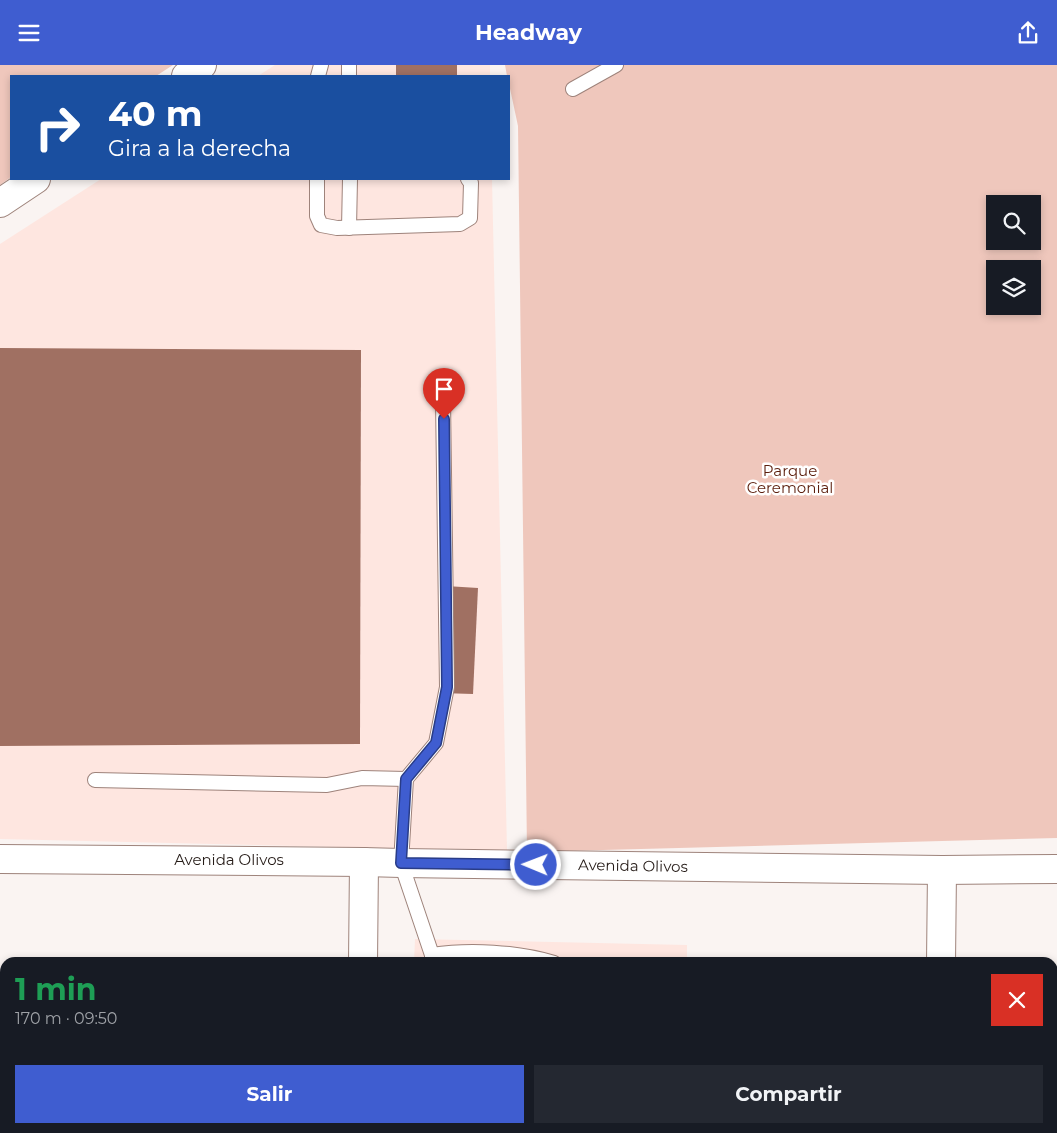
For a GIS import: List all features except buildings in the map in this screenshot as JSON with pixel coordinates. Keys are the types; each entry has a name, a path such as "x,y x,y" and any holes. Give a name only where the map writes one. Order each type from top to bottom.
{"street":[{"path":"187,75 202,65"},
{"path":"0,203 34,180"},
{"name":"Avenida Olivos","path":"0,859 364,861 942,870 1057,869"},
{"path":"363,957 364,861"},
{"path":"941,957 942,870"}],"lane":[{"path":"572,89 616,65"},
{"path":"317,180 317,216 321,225 337,228 460,224 470,218 471,183 469,180"},
{"path":"349,228 350,180"},
{"path":"431,957 401,863 406,779 436,743 447,687 444,400"},
{"path":"95,781 327,785 362,778 406,779"},
{"path":"438,957 456,951 535,957"}],"shaded area":[{"path":"275,65 490,65 490,75 260,75"},
{"path":"99,180 492,180 507,851 0,839 0,244"},
{"path":"415,939 687,945 687,957 414,957"}],"green space":[{"path":"0,65 173,65 158,75 10,75 10,178 0,185"},
{"name":"Parque Ceremonial","path":"505,65 1057,65 1057,838 527,852 518,126 510,89 510,75 507,75"}],"route":[{"path":"444,419 447,687 436,743 406,779 401,863 536,865"}]}
